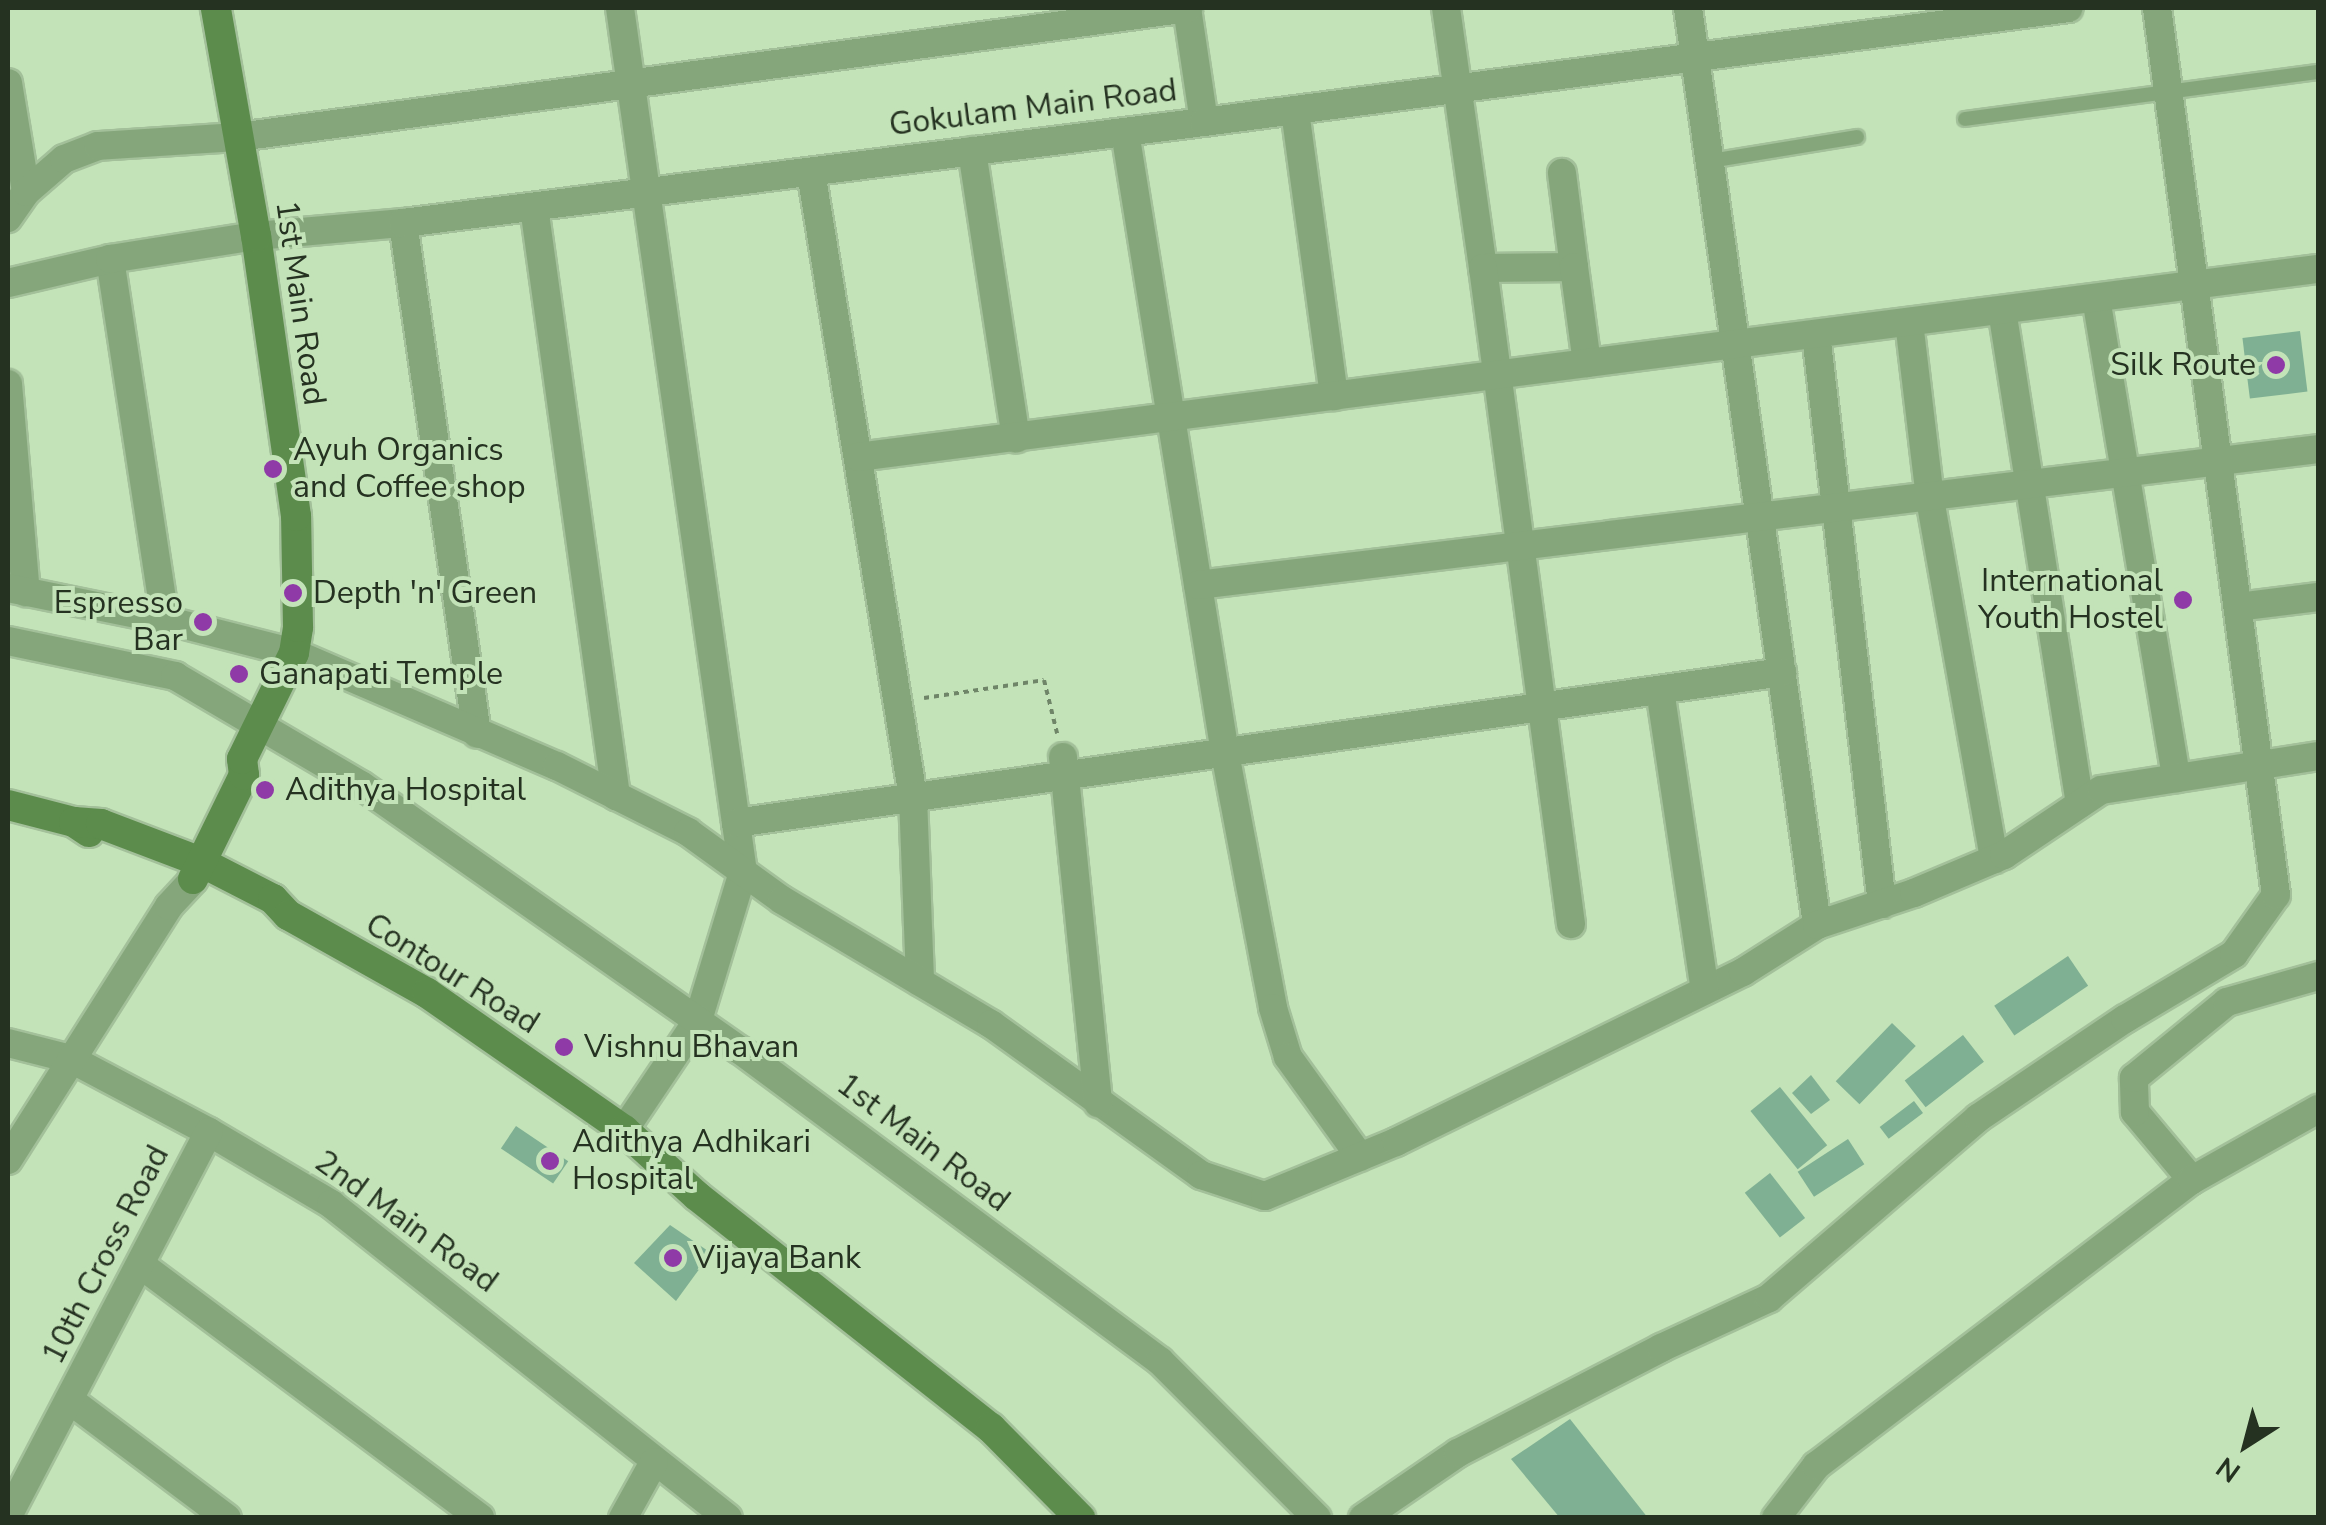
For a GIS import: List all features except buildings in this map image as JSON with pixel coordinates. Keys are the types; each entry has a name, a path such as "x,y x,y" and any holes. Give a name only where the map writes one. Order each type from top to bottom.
{"main road":[{"name":"1st Main Road","path":"188,867 229,766 242,759 294,653 298,627 296,516 256,236 216,8"},
{"name":"Contour Road","path":"8,805 74,822 98,839 273,899 288,916 427,993 624,1130 696,1196 991,1428 1080,1518"}],"street":[{"path":"620,8 743,872 698,1020 624,1130"},
{"path":"15,208 64,160 98,146 239,137 1188,8 1204,122"},
{"path":"1446,8 1524,548 1571,924"},
{"path":"1688,8 1817,924"},
{"name":"Gokulam Main Road","path":"8,283 110,259 256,236 534,207 1696,60 2069,8"},
{"path":"1362,1518 1458,1453 1661,1348 1768,1298 1978,1118 2125,1019 2234,954 2276,895 2157,8"},
{"path":"8,83 15,208"},
{"path":"1295,111 1334,396"},
{"path":"1125,132 1224,752 1274,1008 1288,1056 1360,1157"},
{"path":"972,151 1016,439"},
{"path":"810,172 903,701 913,797 920,982"},
{"path":"1562,173 1587,363"},
{"path":"534,207 616,796"},
{"path":"404,223 478,734"},
{"path":"110,259 165,620"},
{"path":"1484,268 1574,266"},
{"path":"858,457 2318,269"},
{"path":"2096,298 2122,476 2176,778"},
{"path":"2002,310 2080,804"},
{"path":"1909,322 1930,499 1994,859"},
{"path":"1816,334 1882,904"},
{"path":"8,384 17,590 165,620 294,653 616,796 688,832 782,900 991,1024 1201,1175 1264,1196 1360,1157 1705,990 1817,924 1882,904 1994,859 2101,790 2318,756"},
{"path":"1198,585 2218,465 2318,449"},
{"path":"2238,607 2318,597"},
{"path":"8,640 162,672 261,723"},
{"path":"736,823 913,797 1064,766 1224,752 1782,672"},
{"path":"1660,690 1705,990"},
{"name":"1st Main Road","path":"261,723 361,785 698,1020 1160,1361 1317,1518"},
{"path":"1064,766 1098,1103"},
{"path":"8,1160 169,906 188,867"},
{"path":"2192,1180 2135,1112 2134,1078 2227,1002 2318,976"},
{"name":"2nd Main Road","path":"8,1044 71,1059 209,1132 331,1204 728,1518"},
{"path":"1776,1518 1816,1466 2192,1180 2318,1109"},
{"name":"10th Cross Road","path":"8,1516 209,1132"},
{"path":"141,1265 480,1518"},
{"path":"71,1400 227,1518"},
{"path":"622,1518 654,1462"}],"lane":[{"path":"1965,119 2318,72"},
{"path":"1710,161 1857,137"}],"path":[{"path":"903,701 1044,680 1064,766"}],"place":[{"name":"Silk Route","path":"2276,365"},
{"name":"Ayuh Organics and Coffee shop","path":"273,469"},
{"name":"Depth 'n' Green","path":"293,593"},
{"name":"International Youth Hostel","path":"2183,600"},
{"name":"Espresso Bar","path":"203,622"},
{"name":"Ganapati Temple","path":"239,674"},
{"name":"Adithya Hospital","path":"265,790"},
{"name":"Vishnu Bhavan","path":"564,1047"},
{"name":"Adithya Adhikari Hospital","path":"550,1161"},
{"name":"Vijaya Bank","path":"673,1258"}]}
